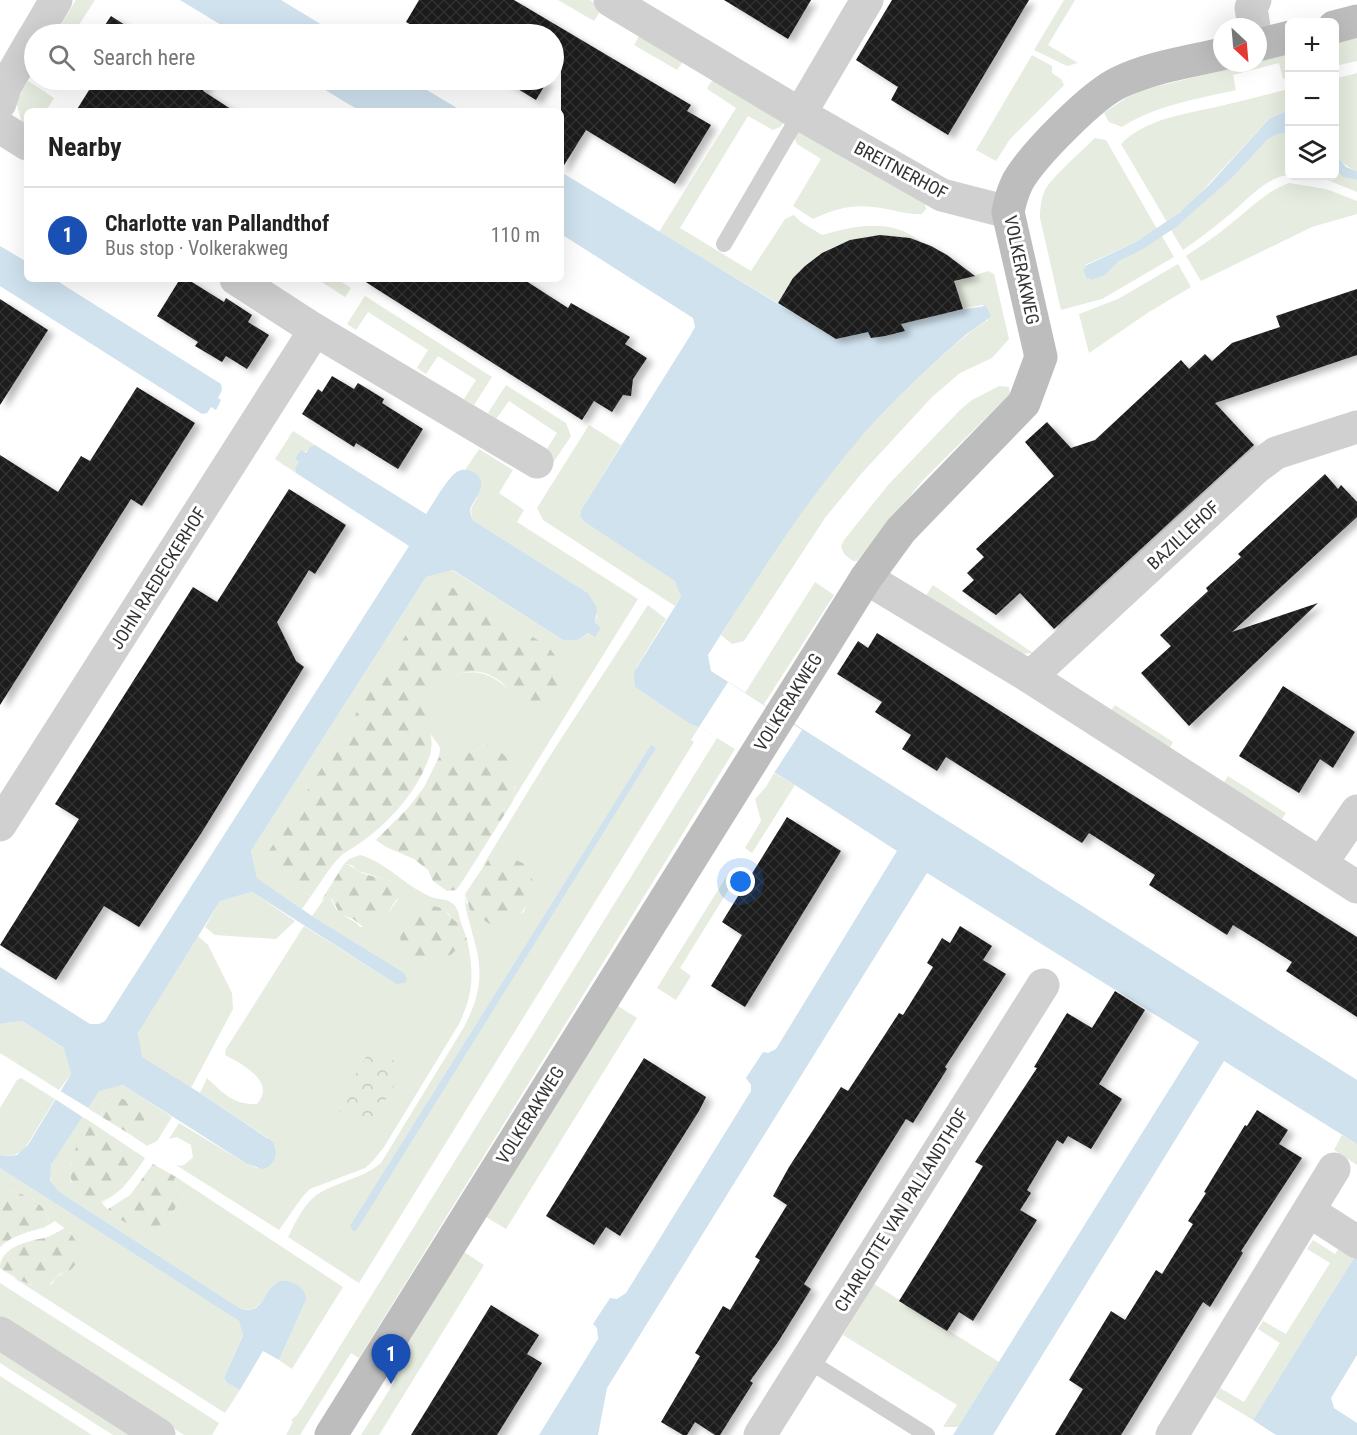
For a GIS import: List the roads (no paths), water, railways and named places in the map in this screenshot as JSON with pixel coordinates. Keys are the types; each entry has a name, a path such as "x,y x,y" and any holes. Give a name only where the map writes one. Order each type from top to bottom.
{"street":[{"path":"42,24 56,0"},
{"name":"BREITNERHOF","path":"610,0 800,114 942,195 1008,212"},
{"path":"800,114 867,0"},
{"path":"1253,18 1251,8 1255,0"},
{"path":"1339,26 1357,21"},
{"path":"1267,43 1285,38"},
{"path":"0,103 5,87 24,55"},
{"name":"VOLKERAKWEG","path":"331,1435 866,578 901,530 1024,403 1041,357 1008,212 1011,197 1019,180 1067,125 1096,98 1117,83 1139,74 1213,56"},
{"path":"0,127 24,142"},
{"path":"241,282 315,330 537,462"},
{"name":"JOHN RAEDECKERHOF","path":"0,825 315,330"},
{"name":"BAZILLEHOF","path":"1030,676 1257,467 1276,453 1357,427"},
{"path":"866,578 1030,676 1357,887"},
{"path":"1321,864 1357,811"},
{"name":"CHARLOTTE VAN PALLANDTHOF","path":"760,1435 1043,985"},
{"path":"1172,1435 1334,1169"},
{"path":"1309,1211 1351,1238"},
{"path":"0,1333 159,1435"}],"lane":[{"path":"723,244 800,114"},
{"path":"807,1360 927,1435"}],"water":[{"path":"180,0 281,0 321,24 220,24"},
{"path":"325,90 427,90 457,108 355,108"},
{"path":"1285,112 1285,133 1278,134 1267,140 1234,176 1176,227 1143,249 1119,261 1105,275 1091,280 1091,278 1087,279 1083,269 1086,268 1085,266 1136,242 1179,213 1209,185 1269,119"},
{"path":"1339,159 1346,167 1357,171 1357,180 1339,174"},
{"path":"564,174 836,339 871,331 872,338 904,330 901,323 986,306 991,316 925,371 867,430 823,483 783,539 708,655 711,671 1357,1080 1357,1144 1224,1061 993,1435 953,1435 1199,1042 927,873 607,1388 598,1435 539,1435 598,1339 597,1328 593,1324 610,1298 617,1299 626,1293 751,1091 751,1085 746,1078 763,1052 768,1053 776,1049 897,851 795,785 699,727 690,724 635,687 634,672 681,597 675,581 583,521 580,516 581,510 690,336 695,327 693,318 564,236"},
{"path":"0,246 24,260 24,282 59,282 221,384 222,390 218,398 221,400 216,410 211,407 207,413 202,414 0,286"},
{"path":"315,445 426,514 456,472 469,470 473,472 481,481 478,494 470,509 474,521 588,593 597,608 595,623 601,627 595,637 589,633 577,640 563,640 453,570 426,577 251,851 257,878 312,916 403,972 407,979 405,983 396,984 252,892 220,901 138,1033 142,1057 273,1142 275,1158 273,1162 263,1169 247,1164 123,1085 99,1091 51,1165 50,1180 58,1191 241,1309 251,1310 258,1306 278,1282 286,1281 297,1285 302,1290 306,1300 279,1360 263,1351 240,1390 227,1383 224,1378 243,1335 239,1321 0,1168 0,1155 17,1155 28,1145 71,1074 64,1048 22,1021 0,1024 0,967 90,1024 105,1021 409,546 296,473 295,468 299,462 295,459 301,450 306,453 310,447"},
{"path":"651,745 656,748 356,1231 353,1231 350,1226"},
{"path":"1357,1253 1357,1355 1331,1398 1334,1408 1357,1423 1357,1435 1276,1435 1253,1420"}],"place":[{"name":"Charlotte van Pallandthof","path":"391,1384"}]}
